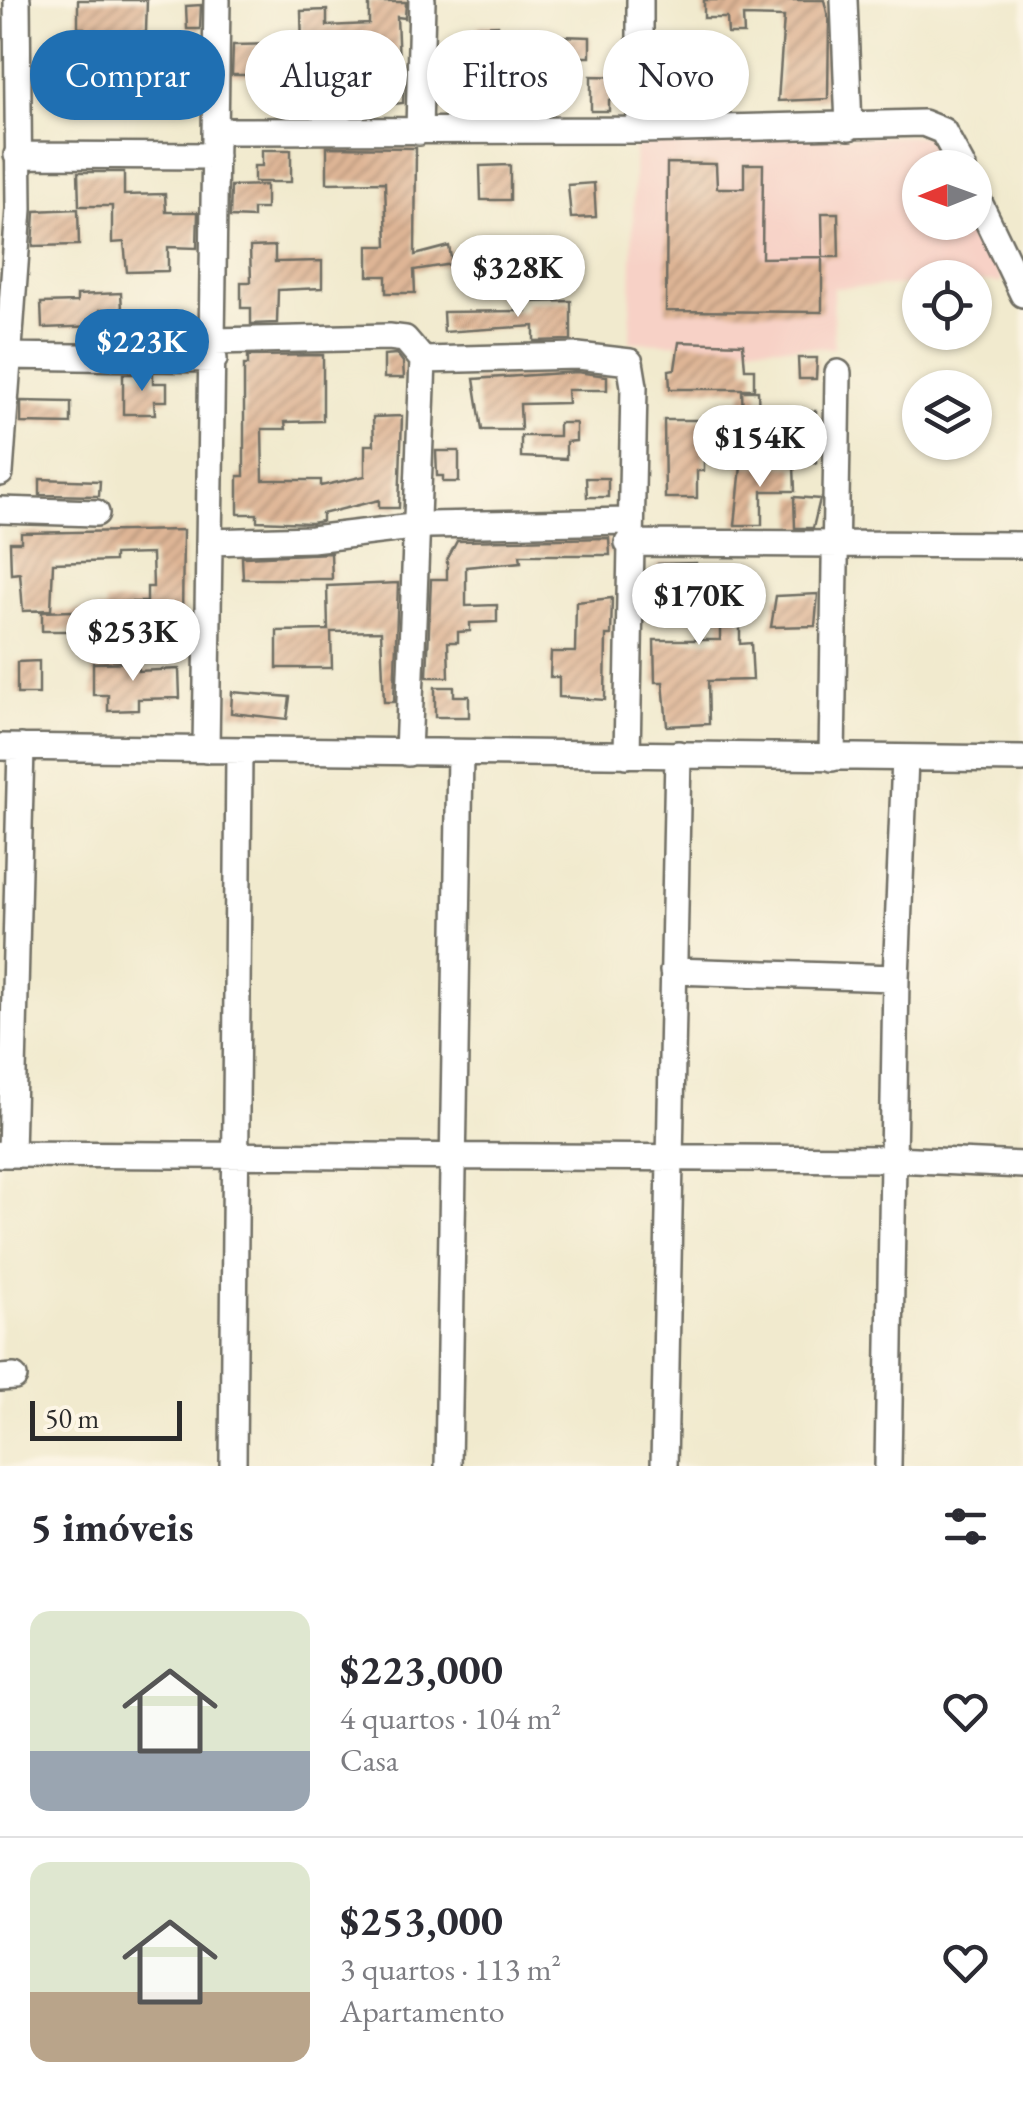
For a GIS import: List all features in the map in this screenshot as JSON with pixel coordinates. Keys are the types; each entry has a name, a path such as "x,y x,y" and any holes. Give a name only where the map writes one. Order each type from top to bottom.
{"street":[{"path":"0,473 4,342 14,297 11,141 17,0"},
{"path":"206,750 215,350 216,0"},
{"path":"419,132 422,0"},
{"path":"640,0 640,130"},
{"path":"844,0 849,127"},
{"path":"11,141 214,143 419,132 936,126 951,150"},
{"path":"992,229 1023,294"},
{"path":"4,342 215,350 405,339 424,360 414,526 408,754"},
{"path":"424,360 539,356 630,362 634,386 628,532 627,755"},
{"path":"832,758 838,373"},
{"path":"0,510 96,513"},
{"path":"210,542 312,539 414,526 1023,545"},
{"path":"1023,760 11,747 5,1154 894,1159 1023,1165"},
{"path":"233,1466 239,752"},
{"path":"664,1466 678,754"},
{"path":"448,1466 460,755"},
{"path":"888,1466 896,978 905,759"},
{"path":"673,972 896,978"}],"shaded area":[{"path":"941,136 947,150 902,150 902,240 985,240 1003,283 992,282 992,260 902,260 902,286 833,288 834,348 630,342 635,137"}],"building":[{"path":"78,0 147,0 146,30 78,28"},
{"path":"704,0 824,0 829,21 828,99 778,101 784,17 743,16 744,30 728,30 727,18 704,18"},
{"path":"369,2 406,2 405,18 397,17 398,30 302,30 301,11 327,10 327,26 369,24"},
{"path":"201,5 200,29 187,29 186,6"},
{"path":"498,25 498,30 478,30 478,26"},
{"path":"583,37 590,37 590,57 583,57"},
{"path":"233,45 245,45 245,75 232,75"},
{"path":"591,76 603,76 603,111 591,111"},
{"path":"327,147 416,148 415,255 449,246 452,264 414,270 415,293 386,293 386,276 368,276 368,246 387,246 385,182 327,183"},
{"path":"262,150 291,150 291,182 254,182 254,166 262,166"},
{"path":"667,163 716,164 717,188 744,188 744,164 763,164 762,258 822,257 822,312 666,311"},
{"path":"510,165 510,200 481,200 480,166"},
{"path":"78,172 124,172 124,195 165,194 166,212 198,212 197,248 168,247 168,271 127,272 124,242 112,243 112,206 79,206"},
{"path":"594,183 596,217 571,218 568,185"},
{"path":"266,185 266,209 253,209 253,218 230,217 231,186"},
{"path":"78,209 79,245 33,246 35,211"},
{"path":"822,213 838,213 839,257 823,257"},
{"path":"275,246 275,262 322,261 322,288 278,290 277,323 251,324 251,308 241,308 241,282 251,282 250,247"},
{"path":"121,293 122,309 100,310 100,326 42,328 41,303 77,302 77,295"},
{"path":"571,301 571,340 534,341 534,326 444,332 443,312 526,311 526,302"},
{"path":"679,342 743,344 745,369 754,369 754,389 670,389 669,370 675,369"},
{"path":"397,354 403,362 404,378 384,378 384,355"},
{"path":"323,355 323,421 285,422 286,429 262,429 263,480 321,480 321,486 365,476 365,445 374,445 373,417 402,416 399,508 379,508 379,500 322,514 322,521 311,523 257,521 257,514 238,514 238,476 244,476 244,365 248,365 248,356"},
{"path":"798,358 817,358 816,379 799,379"},
{"path":"577,372 607,376 607,390 567,390 568,403 520,404 521,430 482,430 474,379"},
{"path":"123,374 153,374 153,383 167,383 167,401 154,401 155,414 123,414"},
{"path":"742,391 758,391 759,419 743,420"},
{"path":"21,401 71,402 71,424 21,423"},
{"path":"796,411 816,411 816,463 796,464"},
{"path":"664,420 740,420 738,445 704,446 704,471 697,471 697,498 665,498"},
{"path":"559,423 576,423 576,441 566,442 566,459 521,457 521,436 559,436"},
{"path":"436,451 459,451 459,482 443,482 443,476 437,476"},
{"path":"741,466 794,466 795,491 762,491 762,525 735,525"},
{"path":"586,478 608,478 608,497 587,497"},
{"path":"40,479 100,481 99,496 40,495"},
{"path":"794,497 820,499 813,528 795,528"},
{"path":"183,530 182,623 141,624 141,631 42,631 42,612 105,610 105,602 147,602 147,587 153,587 152,554 114,555 114,561 53,563 51,610 23,611 20,573 11,574 10,542 21,542 21,533"},
{"path":"609,538 610,555 520,555 521,562 466,567 466,606 497,605 497,622 470,623 470,631 458,632 458,642 448,642 449,677 427,677 431,579 447,579 447,560 457,541"},
{"path":"331,553 332,579 243,579 242,557"},
{"path":"696,563 696,567 709,567 709,590 740,589 740,644 751,643 753,680 708,681 709,724 667,726 663,682 655,682 654,640 720,640 720,606 684,607 685,588 659,588 658,564"},
{"path":"398,583 394,702 384,702 381,631 331,632 332,668 277,668 277,631 328,630 327,586"},
{"path":"818,594 815,626 771,627 776,596"},
{"path":"612,598 611,635 606,635 605,700 559,697 559,677 550,677 551,652 575,652 576,602"},
{"path":"39,661 39,694 17,694 17,662"},
{"path":"138,662 138,671 179,669 180,698 138,699 138,710 108,711 108,695 93,695 93,663"},
{"path":"435,687 454,687 454,696 469,696 469,717 435,717"},
{"path":"232,692 290,697 287,719 231,713"}]}
